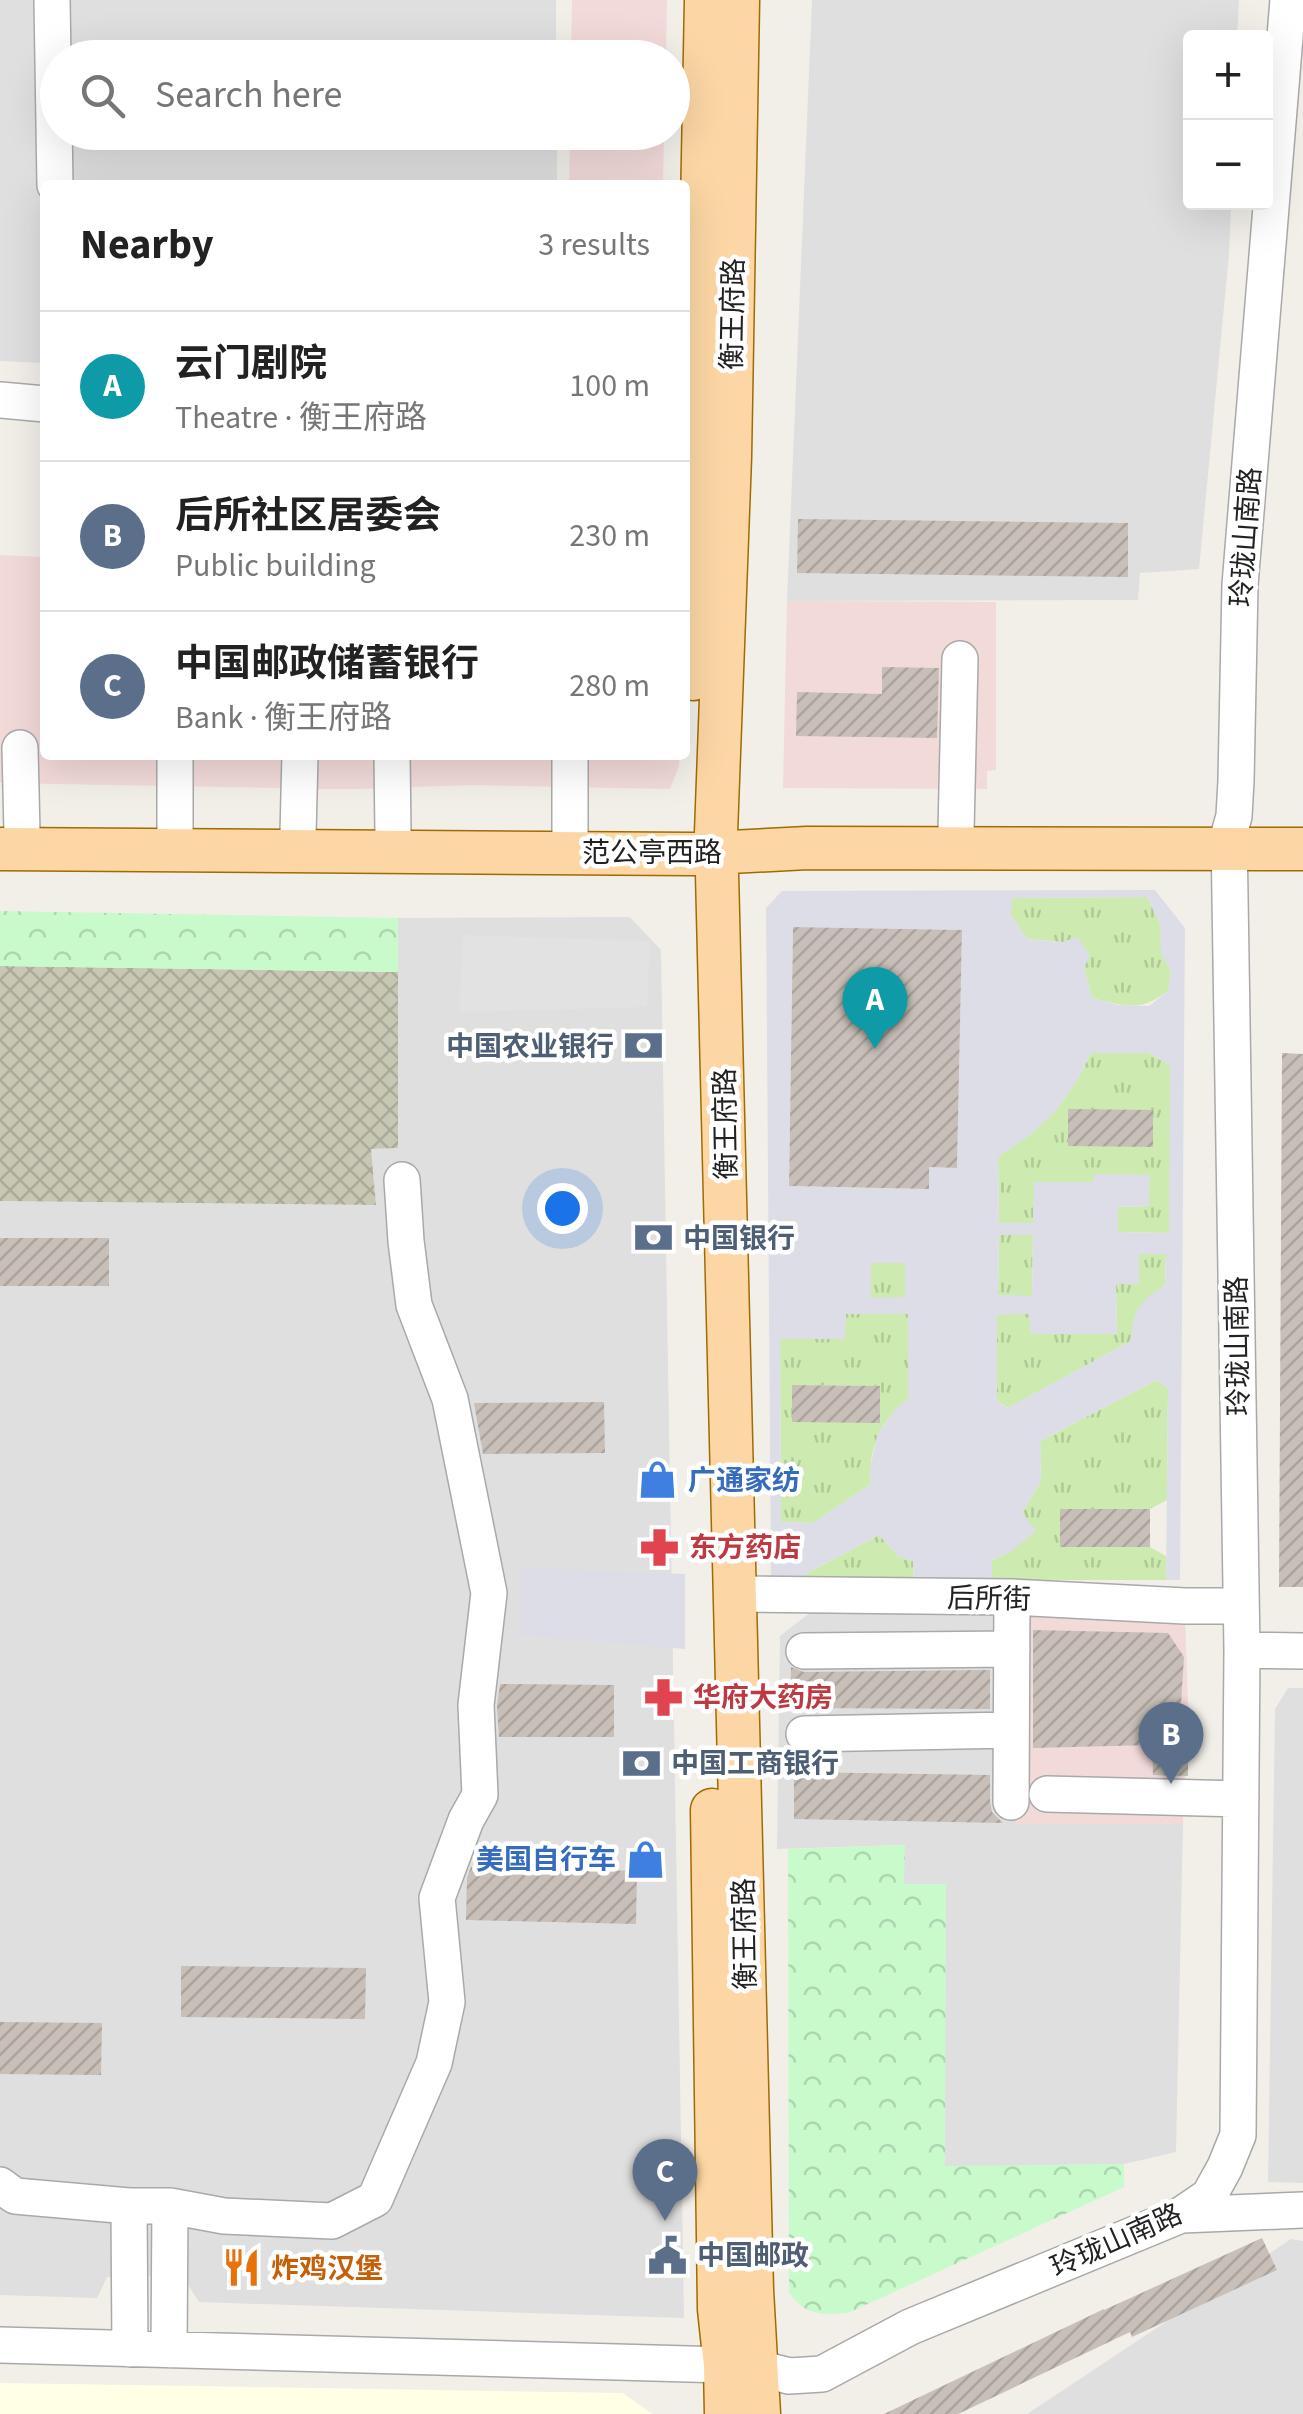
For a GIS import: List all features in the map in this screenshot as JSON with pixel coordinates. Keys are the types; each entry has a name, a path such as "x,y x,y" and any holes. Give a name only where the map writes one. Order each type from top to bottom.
{"main road":[{"name":"衡王府路","path":"706,0 690,456 737,1594 752,2290 741,2367"},
{"name":"衡王府路","path":"738,0 730,457 705,843 719,2308 741,2367"},
{"name":"范公亭西路","path":"7,838 705,843 798,830 956,831 1230,841 1303,849"},
{"name":"范公亭西路","path":"7,838 570,834 808,848 1230,841 1303,833"},
{"path":"726,2414 741,2367"},
{"path":"741,2367 758,2414"}],"street":[{"path":"52,0 53,40"},
{"name":"玲珑山南路","path":"0,2345 741,2367 789,2376 822,2374 910,2327 1181,2215 1208,2196 1226,2167 1238,2135 1242,1650 1230,841 1236,781 1240,585 1288,0"},
{"path":"55,150 56,180"},
{"path":"0,400 40,404"},
{"path":"956,831 960,659"},
{"path":"7,838 20,748"},
{"path":"175,760 175,834"},
{"path":"298,834 300,760"},
{"path":"392,760 393,834"},
{"path":"570,760 570,834"},
{"path":"0,2185 15,2196 170,2206 224,2216 332,2220 375,2198 434,2063 447,2002 437,1898 466,1820 480,1795 476,1705 489,1593 450,1399 414,1304 402,1180"},
{"name":"后所街","path":"737,1594 1012,1597 1241,1606"},
{"path":"1011,1802 1012,1597"},
{"path":"804,1650 1012,1649"},
{"path":"1242,1650 1303,1651"},
{"path":"804,1734 1011,1730"},
{"path":"1047,1794 1240,1798"},
{"path":"129,2206 130,2349"},
{"path":"169,2350 170,2206"},
{"path":"1181,2215 1303,2210"}],"shaded area":[{"path":"0,0 556,0 556,40 40,40 40,150 557,150 557,180 40,180 40,363 0,361"},
{"path":"572,0 667,0 666,40 571,40"},
{"path":"812,0 1239,0 1237,30 1183,30 1183,210 1231,210 1199,569 1140,573 1138,600 787,601"},
{"path":"570,150 664,150 663,180 569,180"},
{"path":"0,555 40,557 40,760 287,760 287,788 0,783"},
{"path":"787,601 996,602 996,770 987,771 987,789 783,788"},
{"path":"316,760 680,760 670,789 472,785 316,789"},
{"path":"1155,890 1185,928 1180,1580 1166,1580 1168,1389 1157,1380 1040,1441 1041,1481 1022,1513 1036,1531 1010,1552 992,1560 992,1580 914,1580 913,1561 898,1556 879,1535 796,1579 771,1579 766,908 782,891","holes":["1147,897 1160,923 1161,953 1171,972 1168,991 1149,1006 1118,1005 1092,998 1084,968 1090,955 1077,937 1062,942 1027,939 1011,915 1012,898","793,927 962,930 957,1168 929,1167 928,1189 789,1186","1091,1053 1149,1053 1170,1065 1169,1233 1118,1232 1118,1207 1149,1206 1150,1175 1094,1174 1093,1182 1034,1182 1033,1223 999,1223 998,1157 1055,1112","999,1235 1033,1235 1032,1296 998,1295","1139,1254 1166,1254 1165,1285 1139,1307 1131,1341 1007,1408 997,1401 997,1315 1029,1314 1031,1334 1117,1334 1116,1284 1139,1284","871,1263 905,1263 905,1297 871,1298","846,1314 908,1314 908,1399 895,1409 877,1436 871,1484 813,1523 781,1522 780,1339 845,1339"]},
{"path":"630,917 661,950 684,2318 199,2302 182,2275 107,2277 97,2298 0,2295 0,1201 376,1205 371,1149 398,1148 398,918"},
{"path":"463,935 650,941 647,1007 459,1012"},
{"path":"0,966 398,972 398,1148 371,1149 376,1205 0,1201"},
{"path":"522,1568 685,1574 685,1649 519,1635"},
{"path":"811,1612 1022,1613 1016,1823 1183,1824 1176,2152 1124,2164 944,2167 946,1885 904,1884 904,1845 777,1849 780,1636"},
{"path":"1022,1613 1185,1616 1188,1704 1183,1824 1016,1824"},
{"path":"1288,1688 1303,1688 1303,2183 1268,2182 1275,1709"},
{"path":"1291,2239 1303,2241 1303,2414 1027,2414"},
{"path":"0,2383 623,2393 652,2414 0,2414"}],"green space":[{"path":"1147,897 1160,923 1162,953 1171,972 1168,991 1140,1005 1092,998 1084,968 1062,942 1027,939 1011,915 1011,898"},
{"path":"0,911 398,918 398,972 0,966"},
{"path":"1091,1053 1149,1053 1170,1065 1170,1233 1118,1232 1118,1207 1149,1206 1149,1175 1094,1175 1094,1182 1035,1182 1033,1223 999,1223 998,1156 1053,1112","holes":["1068,1110 1153,1146 1068,1146"]},
{"path":"999,1234 1033,1235 1032,1296 998,1296"},
{"path":"1139,1253 1166,1254 1165,1285 1141,1309 1131,1341 1008,1408 997,1401 997,1314 1030,1314 1031,1334 1117,1333 1116,1284"},
{"path":"871,1263 905,1263 905,1298 871,1298"},
{"path":"846,1314 909,1314 908,1399 878,1437 871,1484 813,1523 781,1522 780,1338 844,1339","holes":["792,1385 880,1386 880,1422 792,1422"]},
{"path":"1157,1380 1168,1389 1167,1500 1150,1509 1061,1509 1060,1547 1150,1547 1166,1556 1166,1580 992,1580 992,1560 1010,1552 1022,1513 1041,1481 1040,1441"},
{"path":"879,1535 898,1556 913,1561 914,1580 796,1579"},
{"path":"905,1845 904,1884 946,1884 945,2166 1124,2164 1124,2187 848,2313 815,2312 789,2293 788,1849"}],"building":[{"path":"798,519 1128,523 1128,577 797,573"},
{"path":"882,667 939,668 937,738 796,736 797,692 882,694"},
{"path":"793,927 962,930 957,1168 929,1167 929,1189 789,1186"},
{"path":"1282,1053 1303,1054 1303,1587 1279,1587"},
{"path":"1068,1109 1153,1110 1153,1147 1068,1146"},
{"path":"0,1238 109,1238 109,1286 0,1286"},
{"path":"792,1385 880,1386 880,1423 792,1422"},
{"path":"604,1402 605,1453 483,1454 474,1403"},
{"path":"1060,1509 1150,1509 1150,1547 1060,1547"},
{"path":"1033,1630 1168,1633 1184,1657 1178,1750 1188,1749 1188,1776 1153,1775 1152,1745 1033,1748"},
{"path":"791,1667 804,1672 990,1670 990,1709 790,1708"},
{"path":"500,1684 614,1685 614,1737 499,1737"},
{"path":"794,1772 990,1775 992,1812 1003,1823 794,1819"},
{"path":"471,1867 637,1871 636,1924 466,1920"},
{"path":"181,1966 366,1968 365,2019 181,2017"},
{"path":"0,2022 102,2023 101,2075 0,2074"},
{"path":"1262,2238 1277,2270 1132,2337 1130,2332 958,2414 884,2414 1104,2309"}],"place":[{"name":"中国农业银行","path":"644,1046"},
{"name":"云门剧院","path":"875,1049"},
{"name":"中国银行","path":"653,1238"},
{"name":"广通家纺","path":"658,1480"},
{"name":"东方药店","path":"659,1547"},
{"name":"华府大药房","path":"663,1697"},
{"name":"中国工商银行","path":"641,1763"},
{"name":"后所社区居委会","path":"1171,1784"},
{"name":"美国自行车","path":"646,1859"},
{"name":"中国邮政储蓄银行","path":"665,2221"},
{"name":"中国邮政","path":"667,2255"},
{"name":"炸鸡汉堡","path":"241,2268"}]}
